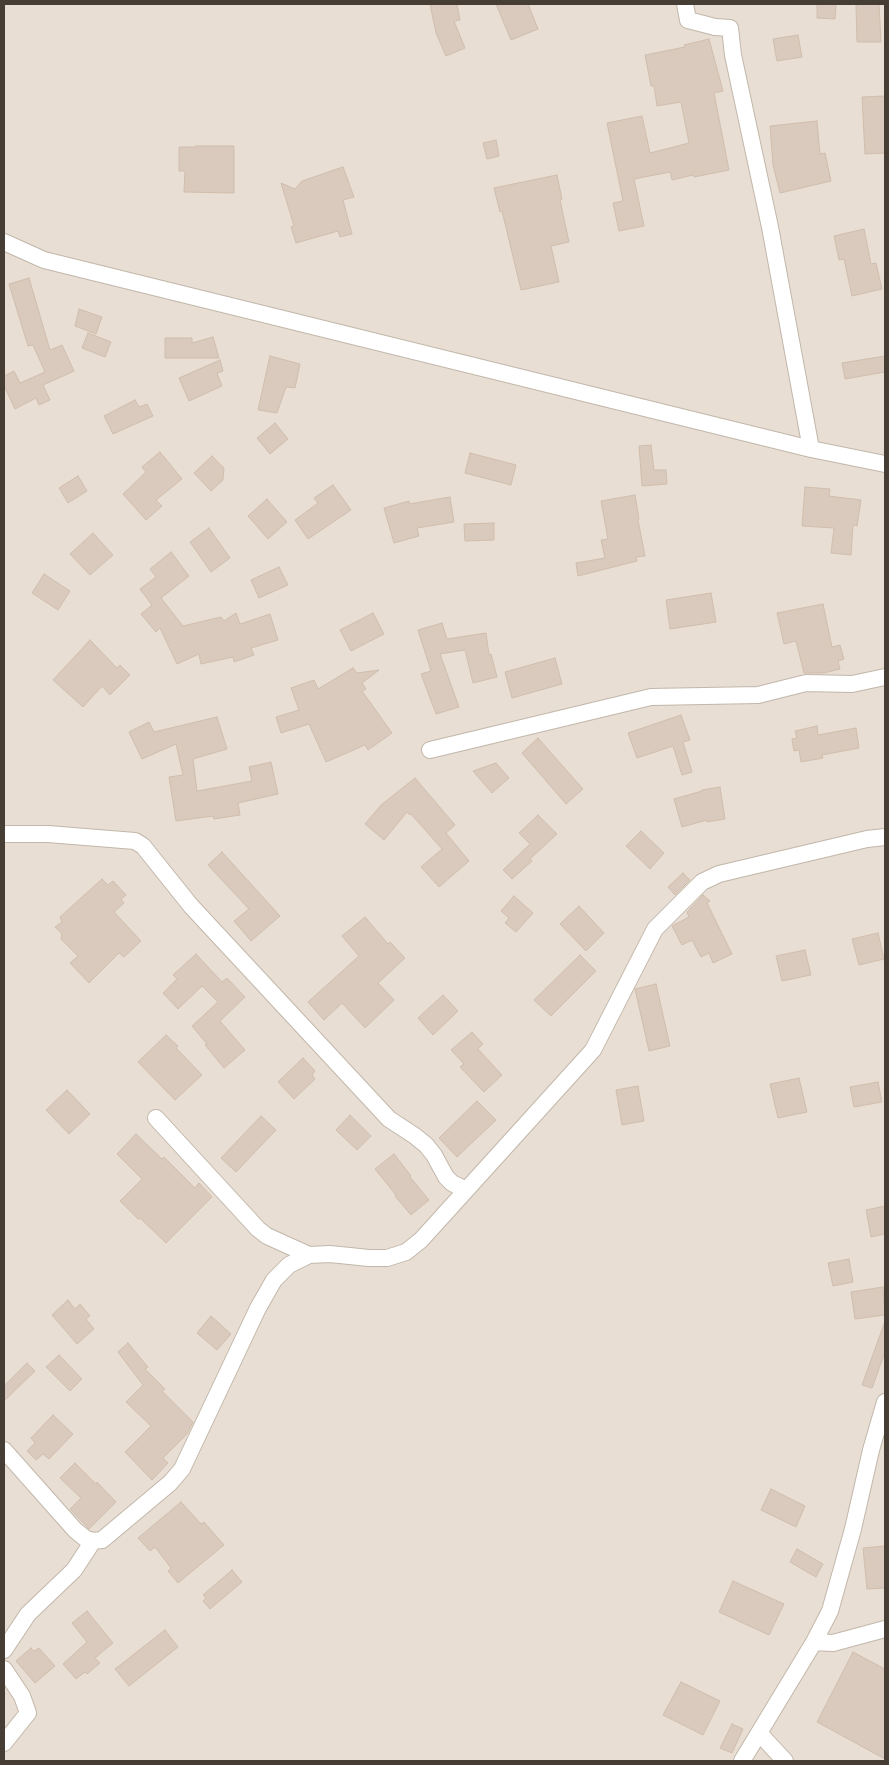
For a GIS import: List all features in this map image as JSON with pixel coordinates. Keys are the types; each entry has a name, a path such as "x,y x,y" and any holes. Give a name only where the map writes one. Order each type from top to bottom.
{"street":[{"path":"684,4 688,20 715,27 730,28 733,55 770,227 811,449"},
{"path":"4,242 44,260 811,449 885,464"},
{"path":"430,750 651,697 758,696 806,683 852,684 885,677"},
{"path":"4,834 48,834 135,841 144,846 191,906 389,1119 426,1145 446,1177 452,1183 466,1190"},
{"path":"4,1450 75,1530 86,1539 93,1541 102,1540 170,1483 182,1469 258,1308 274,1280 289,1265 309,1255 330,1254 387,1258 406,1252 421,1240 593,1050 655,929 702,882 719,874 867,839 885,837"},
{"path":"156,1118 258,1229 267,1236 309,1255"},
{"path":"742,1761 814,1642 830,1611 878,1449 885,1402"},
{"path":"4,1650 28,1614 74,1570 93,1541"},
{"path":"814,1642 833,1643 885,1629"},
{"path":"4,1669 22,1696 28,1713 4,1743"},
{"path":"760,1734 785,1761"}],"shaded area":[{"path":"4,4 885,4 885,1761 4,1761"}],"building":[{"path":"430,4 457,4 460,20 454,21 465,48 446,56 436,33"},
{"path":"496,4 528,4 538,29 511,40"},
{"path":"817,4 836,4 835,19 817,18"},
{"path":"856,4 879,4 881,42 857,42"},
{"path":"798,35 802,57 777,61 773,39"},
{"path":"709,39 723,91 714,93 729,170 672,180 670,172 634,179 644,226 619,231 613,203 623,201 607,123 642,116 650,153 689,143 681,102 657,106 654,86 651,86 645,55 685,47 684,45"},
{"path":"885,96 885,153 865,154 862,97"},
{"path":"817,121 820,154 825,153 831,181 780,193 773,165 770,126"},
{"path":"496,140 499,156 487,159 483,143"},
{"path":"234,146 234,193 184,192 185,171 179,171 179,147"},
{"path":"343,167 354,197 343,200 352,234 340,237 338,231 296,243 291,227 294,226 281,183 295,189 302,181"},
{"path":"557,175 569,242 551,246 559,282 521,290 502,211 500,212 494,188"},
{"path":"864,229 871,264 876,263 882,289 852,296 844,259 839,260 834,236"},
{"path":"29,278 50,350 62,345 74,371 43,385 50,400 39,405 36,398 15,409 4,386 4,376 14,371 20,383 45,372 33,345 28,346 9,284"},
{"path":"79,309 102,317 96,334 75,326"},
{"path":"88,333 111,342 105,357 82,348"},
{"path":"213,337 219,358 165,358 165,338 192,338 192,343"},
{"path":"270,356 300,364 295,388 286,387 277,413 258,410"},
{"path":"885,356 885,372 845,379 842,363"},
{"path":"220,360 223,371 217,373 222,386 189,401 179,378"},
{"path":"135,400 139,407 147,404 153,416 113,434 104,416"},
{"path":"275,423 288,439 270,454 257,438"},
{"path":"651,445 654,470 666,470 667,484 642,486 639,446"},
{"path":"160,452 182,479 156,500 162,506 146,520 123,494 146,472 142,467"},
{"path":"470,453 516,465 511,485 465,473"},
{"path":"212,456 224,468 223,480 211,491 194,473"},
{"path":"78,476 87,491 68,503 59,488"},
{"path":"333,485 351,510 308,539 295,520 318,503 314,498"},
{"path":"805,487 830,489 829,496 861,500 857,526 853,525 851,555 831,553 834,528 802,526"},
{"path":"635,495 645,556 636,557 637,561 578,576 576,563 605,558 601,540 608,539 601,501"},
{"path":"450,497 454,522 417,528 419,536 394,543 384,508 409,501 409,504"},
{"path":"267,499 287,522 268,539 248,516"},
{"path":"494,523 494,540 465,541 464,524"},
{"path":"209,528 230,558 211,572 190,542"},
{"path":"93,533 113,555 90,575 70,554"},
{"path":"171,552 189,576 161,598 183,626 221,617 224,621 236,613 240,624 270,614 278,640 251,648 254,655 234,662 233,657 201,664 199,654 177,664 160,628 156,632 141,614 152,605 140,589 156,577 150,569"},
{"path":"279,567 288,585 259,598 251,580"},
{"path":"44,574 70,591 58,610 32,593"},
{"path":"711,593 716,622 670,629 666,600"},
{"path":"823,604 832,647 840,645 844,659 838,661 840,669 824,673 804,673 796,641 784,644 777,613"},
{"path":"373,613 384,634 351,651 340,630"},
{"path":"442,623 447,639 486,633 489,655 491,654 497,677 473,683 465,650 440,654 459,707 436,714 421,674 431,671 418,630"},
{"path":"90,640 117,668 120,665 130,675 110,695 102,686 83,707 53,680"},
{"path":"555,658 562,684 512,698 505,672"},
{"path":"353,668 357,673 379,670 362,683 366,689 362,691 392,733 368,750 365,745 326,762 309,724 281,733 276,717 299,710 291,688 314,680 318,689"},
{"path":"681,715 690,740 683,742 692,772 682,775 673,746 637,758 628,733"},
{"path":"217,717 227,749 193,759 197,791 252,781 249,767 271,762 278,794 238,803 240,815 214,819 213,816 176,821 169,777 183,775 176,744 142,759 129,732 149,722 154,732"},
{"path":"817,726 818,735 856,728 859,748 822,755 823,758 801,762 799,750 794,751 792,739 797,738 795,731"},
{"path":"538,738 583,789 566,804 522,753"},
{"path":"496,763 509,778 492,793 473,771"},
{"path":"415,778 455,825 446,833 469,861 439,887 421,867 442,849 411,814 407,812 384,840 365,824 381,805"},
{"path":"720,787 725,819 707,822 707,820 682,827 674,799 702,790"},
{"path":"538,815 557,834 512,879 503,870 530,844 519,833"},
{"path":"641,831 664,853 650,869 626,846"},
{"path":"222,852 280,916 251,941 234,921 249,909 208,865"},
{"path":"683,873 690,880 675,895 668,887"},
{"path":"102,879 108,885 113,881 126,895 121,899 124,903 114,912 141,941 124,957 119,953 89,983 70,963 78,956 61,939 62,934 55,927 62,922 60,917"},
{"path":"703,895 710,901 707,903 732,954 713,963 709,953 701,957 692,940 682,945 672,926 689,917 687,912"},
{"path":"514,896 533,913 516,932 505,923 509,918 501,911"},
{"path":"579,906 604,933 586,951 560,924"},
{"path":"365,917 388,944 390,942 405,958 378,983 394,1000 365,1028 342,1003 324,1020 308,1002 359,956 342,936"},
{"path":"878,933 884,959 859,965 852,939"},
{"path":"805,950 811,975 782,981 776,956"},
{"path":"196,954 222,982 227,978 245,997 220,1021 245,1050 224,1068 192,1026 218,1002 202,986 178,1009 163,993 177,979 173,975"},
{"path":"580,955 596,971 551,1016 534,1000"},
{"path":"656,984 670,1046 649,1051 635,989"},
{"path":"443,995 458,1011 433,1035 418,1018"},
{"path":"472,1032 483,1044 478,1049 502,1075 484,1092 460,1067 464,1064 451,1050"},
{"path":"166,1035 178,1046 176,1048 202,1075 175,1100 138,1062"},
{"path":"303,1058 315,1071 312,1075 315,1079 294,1099 278,1082"},
{"path":"799,1078 807,1112 778,1118 770,1084"},
{"path":"878,1082 882,1102 854,1107 850,1087"},
{"path":"638,1086 644,1121 622,1125 616,1090"},
{"path":"67,1090 90,1114 69,1134 46,1110"},
{"path":"477,1101 496,1120 457,1157 439,1138"},
{"path":"350,1115 371,1136 357,1150 336,1130"},
{"path":"261,1116 276,1130 236,1172 221,1158"},
{"path":"136,1134 162,1159 164,1157 195,1188 199,1183 212,1197 166,1243 120,1201 142,1179 117,1154"},
{"path":"394,1154 429,1200 411,1215 375,1169"},
{"path":"885,1206 885,1234 871,1237 866,1210"},
{"path":"849,1259 853,1282 833,1286 828,1263"},
{"path":"883,1287 885,1315 855,1319 851,1292"},
{"path":"68,1300 75,1309 80,1304 90,1316 86,1319 94,1329 77,1344 52,1315"},
{"path":"211,1316 231,1334 217,1350 197,1333"},
{"path":"884,1324 885,1352 872,1388 862,1385"},
{"path":"128,1343 148,1367 145,1369 165,1389 162,1391 193,1422 187,1434 163,1458 168,1463 152,1480 125,1452 151,1426 126,1402 143,1385 118,1352"},
{"path":"59,1355 82,1379 70,1391 46,1367"},
{"path":"27,1363 35,1371 4,1401 4,1386"},
{"path":"53,1415 73,1434 49,1459 43,1454 36,1460 27,1451 35,1443 31,1438"},
{"path":"75,1463 116,1502 89,1529 70,1509 81,1498 60,1478"},
{"path":"771,1489 805,1506 796,1527 761,1510"},
{"path":"181,1502 201,1524 204,1522 224,1545 178,1583 168,1571 171,1568 155,1547 150,1551 138,1538"},
{"path":"885,1546 885,1588 867,1589 863,1548"},
{"path":"797,1549 823,1564 816,1577 790,1562"},
{"path":"232,1570 242,1582 210,1609 203,1601 206,1598 203,1595"},
{"path":"733,1581 784,1604 769,1635 719,1612"},
{"path":"87,1611 113,1643 95,1658 100,1663 87,1674 85,1672 76,1679 63,1664 87,1642 72,1623"},
{"path":"165,1630 178,1647 129,1686 115,1669"},
{"path":"31,1648 34,1651 39,1648 55,1666 35,1683 16,1661"},
{"path":"853,1652 885,1669 885,1759 817,1722"},
{"path":"681,1682 720,1701 703,1735 663,1715"},
{"path":"732,1724 743,1729 732,1753 720,1748"}]}
